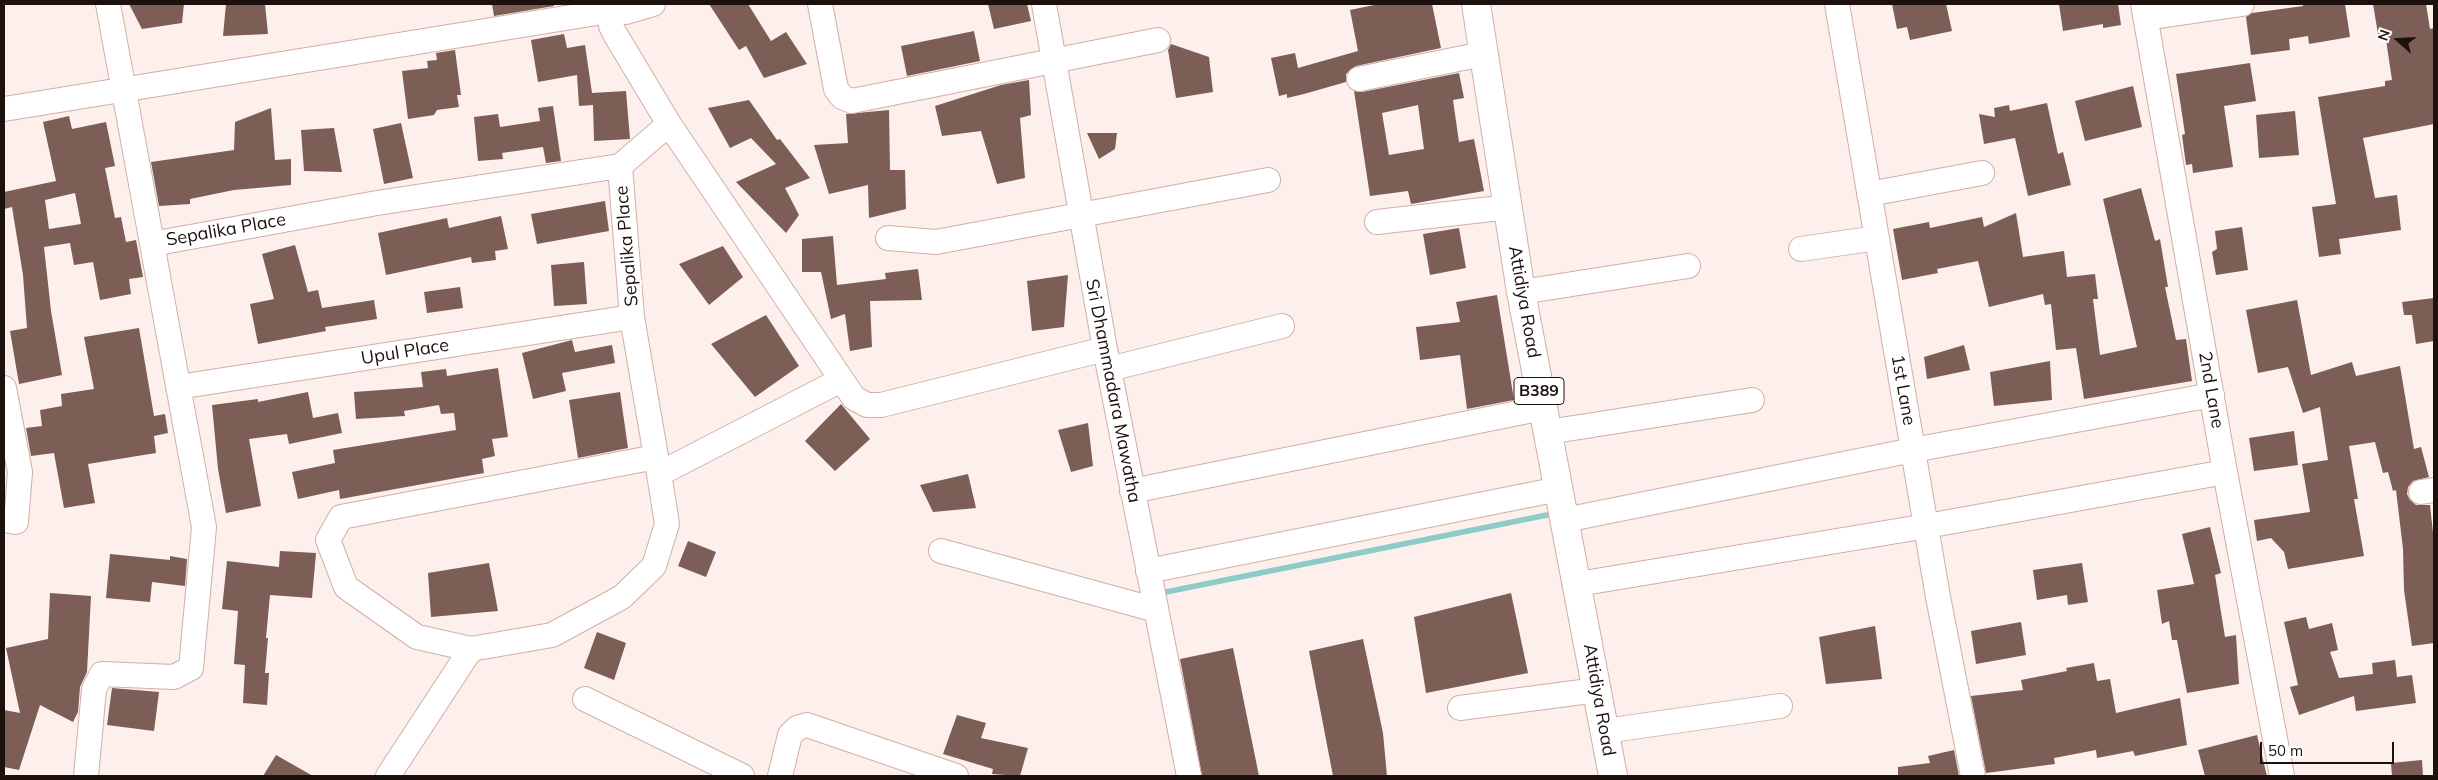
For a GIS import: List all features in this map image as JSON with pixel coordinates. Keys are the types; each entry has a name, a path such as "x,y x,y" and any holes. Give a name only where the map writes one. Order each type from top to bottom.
{"main road":[{"name":"Attidiya Road","path":"1476,4 1521,292 1566,520 1613,776"}],"street":[{"path":"86,776 94,689 102,674 174,677 191,668 204,527 108,4"},
{"path":"4,109 608,7 626,12 653,4"},
{"path":"820,4 836,89 838,94 852,100 1053,59 1158,40"},
{"name":"Sri Dhammadara Mawatha","path":"1044,4 1107,359 1189,776"},
{"name":"1st Lane","path":"1837,4 1938,597 1973,776"},
{"path":"2144,11 2242,4"},
{"path":"608,7 614,34 669,124 854,398 867,404 881,405 1282,326"},
{"name":"2nd Lane","path":"2144,11 2225,472 2282,776"},
{"path":"1359,79 1484,54"},
{"path":"620,166 669,124"},
{"name":"Sepalika Place","path":"152,244 377,203 620,166 632,317 667,524 654,566 622,597 552,635 471,649"},
{"path":"1869,194 1982,173"},
{"path":"888,238 936,242 1268,180"},
{"path":"1377,222 1509,206"},
{"path":"1801,250 1877,238"},
{"path":"1521,292 1688,266"},
{"name":"Upul Place","path":"178,387 632,317"},
{"path":"388,776 471,649 417,637 346,587 328,540 341,517 658,466 841,380"},
{"path":"4,388 20,472 16,522 4,520"},
{"path":"1566,520 1913,450 2212,395"},
{"path":"1132,490 1545,420 1752,400"},
{"path":"1578,584 1927,526 2225,472"},
{"path":"1148,571 1559,489"},
{"path":"941,551 1156,610"},
{"path":"1460,708 1597,690"},
{"path":"585,700 742,776"},
{"path":"1605,731 1780,706"},
{"path":"780,776 790,735 797,728 807,725 956,776"}],"building":[{"path":"129,4 184,4 182,23 142,29"},
{"path":"226,4 265,4 268,34 223,36"},
{"path":"492,4 554,4 554,6 494,16"},
{"path":"709,4 748,4 771,41 786,32 807,64 764,78 746,46 739,50"},
{"path":"988,4 1027,4 1031,21 994,29"},
{"path":"1379,4 1432,4 1441,48 1356,66 1346,74 1346,82 1287,98 1287,94 1279,96 1271,58 1295,53 1298,68 1358,51 1350,10"},
{"path":"1892,4 1946,4 1952,31 1910,40 1907,27 1897,29"},
{"path":"2059,4 2118,4 2121,25 2103,28 2103,24 2063,31"},
{"path":"2303,4 2345,4 2350,37 2309,44 2308,36 2289,39 2290,50 2251,55 2246,17 2252,13 2303,6"},
{"path":"2373,4 2426,4 2430,29 2434,28 2434,124 2363,138 2375,198 2397,195 2401,230 2339,239 2341,254 2319,257 2312,207 2336,204 2318,97 2385,86 2385,81 2392,80 2385,33 2378,34"},
{"path":"974,31 980,61 907,76 901,46"},
{"path":"564,34 567,48 585,45 592,93 626,91 630,139 594,141 593,105 579,106 577,75 538,82 531,40"},
{"path":"1171,44 1209,57 1213,92 1176,98 1168,50"},
{"path":"455,50 461,95 457,95 459,107 437,110 434,115 408,119 402,71 428,68 427,61 437,60 436,53"},
{"path":"2250,63 2256,101 2224,106 2233,167 2193,173 2192,164 2186,165 2182,135 2185,134 2176,74"},
{"path":"1459,73 1464,98 1453,100 1459,142 1474,139 1484,191 1411,204 1408,191 1370,196 1354,91 1362,92","holes":["1418,105 1424,149 1389,155 1382,113"]},
{"path":"1029,80 1031,115 1020,118 1025,178 997,184 981,131 942,136 935,106 1001,85"},
{"path":"2133,86 2142,127 2085,141 2075,101"},
{"path":"749,100 777,140 780,139 810,178 785,188 799,215 786,233 736,182 776,164 751,138 730,148 708,108"},
{"path":"2047,103 2058,154 2063,152 2071,185 2028,196 2015,138 1984,144 1979,114 1995,117 1994,108 2009,105 2010,111"},
{"path":"553,106 561,161 546,163 543,147 502,153 503,159 478,161 474,117 498,114 500,127 540,121 538,108"},
{"path":"271,108 275,160 291,159 291,185 234,190 190,199 190,204 159,206 151,162 234,150 235,122"},
{"path":"889,110 890,170 905,170 906,209 869,218 868,185 829,194 814,145 848,143 846,114"},
{"path":"2295,111 2299,155 2259,158 2256,115"},
{"path":"69,116 72,129 106,122 115,166 105,168 115,218 121,217 126,242 136,240 143,277 129,279 131,294 100,300 93,262 74,265 70,243 44,247 51,311 62,375 19,384 10,331 27,328 23,275 12,207 4,209 4,192 56,181 43,122","holes":["75,193 81,224 49,229 45,200"]},
{"path":"401,123 413,178 384,184 373,129"},
{"path":"334,128 342,172 304,171 301,130"},
{"path":"1087,133 1117,133 1115,149 1099,159"},
{"path":"2141,188 2155,241 2160,239 2168,287 2165,287 2176,340 2186,339 2192,381 2084,399 2076,348 2056,350 2051,304 2045,305 2043,294 1989,307 1978,261 1937,269 1938,273 1902,280 1893,229 1929,222 1930,228 1982,217 1984,227 2016,213 2023,257 2064,251 2067,277 2095,274 2098,299 2093,299 2100,355 2137,347 2103,199"},
{"path":"605,201 609,231 537,244 531,214"},
{"path":"501,216 508,249 495,251 496,260 472,263 471,257 386,275 378,233 447,218 449,228"},
{"path":"2242,227 2248,270 2216,275 2212,252 2217,249 2215,231"},
{"path":"1459,228 1466,268 1430,275 1423,234"},
{"path":"833,236 837,285 886,279 885,273 918,269 922,300 870,301 872,347 850,351 845,314 831,319 821,272 802,272 802,239"},
{"path":"295,245 308,292 318,290 322,308 374,300 377,319 325,327 326,331 258,344 250,304 274,299 262,254"},
{"path":"723,246 743,277 709,305 679,264"},
{"path":"584,262 587,304 554,306 551,265"},
{"path":"1068,275 1064,327 1032,331 1027,281"},
{"path":"460,287 463,308 427,313 424,292"},
{"path":"1497,295 1514,400 1467,409 1460,355 1420,360 1416,327 1460,322 1456,302"},
{"path":"2434,298 2434,341 2416,344 2412,315 2404,315 2402,302"},
{"path":"2297,300 2311,375 2352,362 2356,376 2400,366 2414,449 2421,447 2429,477 2413,481 2408,487 2407,494 2416,505 2430,505 2434,542 2434,643 2412,646 2404,590 2403,549 2396,490 2393,491 2388,472 2383,473 2375,442 2349,446 2358,499 2354,499 2364,556 2288,569 2284,552 2271,538 2257,541 2254,520 2310,512 2302,464 2328,460 2320,407 2303,413 2288,367 2258,373 2246,310"},
{"path":"766,315 799,366 755,397 711,344"},
{"path":"139,328 154,416 165,414 168,433 154,436 156,453 88,464 95,503 64,508 54,453 31,456 26,428 42,426 40,410 62,406 61,394 94,389 84,337"},
{"path":"572,340 575,352 612,345 615,363 562,373 566,391 533,399 522,353"},
{"path":"1964,345 1970,370 1927,379 1924,357"},
{"path":"2050,361 2052,400 1994,406 1990,372"},
{"path":"498,368 508,437 492,439 495,456 482,459 484,473 340,499 339,490 298,499 292,472 335,463 333,450 456,430 454,413 441,414 439,405 404,411 405,416 356,419 354,392 423,387 421,372 446,369 447,376"},
{"path":"308,392 313,418 338,413 342,433 289,444 287,434 249,439 261,506 226,513 218,469 212,405 258,399 258,402"},
{"path":"620,392 628,448 578,458 569,400"},
{"path":"841,404 870,439 835,471 805,441"},
{"path":"1088,423 1093,466 1071,472 1058,430"},
{"path":"2294,431 2298,465 2254,471 2249,438"},
{"path":"968,474 976,508 933,512 920,485"},
{"path":"2210,527 2221,573 2215,575 2225,637 2236,635 2239,684 2187,693 2177,640 2172,640 2169,621 2162,624 2157,590 2194,584 2182,534"},
{"path":"688,541 716,552 706,577 678,566"},
{"path":"280,551 316,553 312,598 270,595 265,673 269,673 267,705 243,703 245,665 234,664 238,611 222,609 227,561 279,567"},
{"path":"110,554 170,560 170,556 187,559 185,586 152,582 150,602 106,598"},
{"path":"489,563 498,611 431,617 428,573"},
{"path":"2082,563 2088,602 2068,605 2067,595 2037,600 2033,570"},
{"path":"50,593 91,596 87,672 80,687 78,712 73,722 40,705 19,770 4,767 4,710 20,713 6,648 48,639"},
{"path":"1511,593 1528,673 1426,693 1414,617"},
{"path":"2306,617 2309,629 2332,623 2338,650 2330,652 2339,678 2373,674 2372,663 2395,660 2397,677 2412,675 2416,703 2356,711 2354,696 2299,715 2290,687 2298,685 2284,622"},
{"path":"2021,622 2026,655 1976,664 1971,631"},
{"path":"1875,626 1882,679 1826,684 1819,637"},
{"path":"597,632 626,643 614,680 584,668"},
{"path":"1363,639 1383,733 1387,776 1333,776 1309,651"},
{"path":"1233,648 1259,776 1202,776 1180,659"},
{"path":"2094,663 2097,681 2110,679 2116,713 2180,698 2187,745 2135,756 2133,751 2097,758 2096,750 2054,758 2055,764 1986,773 1971,696 2023,690 2021,680 2067,671 2066,668"},
{"path":"112,688 159,692 154,731 107,725"},
{"path":"957,715 986,723 981,738 1028,748 1020,776 992,774 993,769 943,754"},
{"path":"2257,735 2267,776 2205,776 2198,750"},
{"path":"1954,750 1959,776 1898,776 1898,767 1930,763 1928,756"},
{"path":"276,755 313,776 263,776"},
{"path":"2422,760 2423,776 2392,776 2391,763"}],"waterway":[{"path":"1161,593 1552,514"}]}
